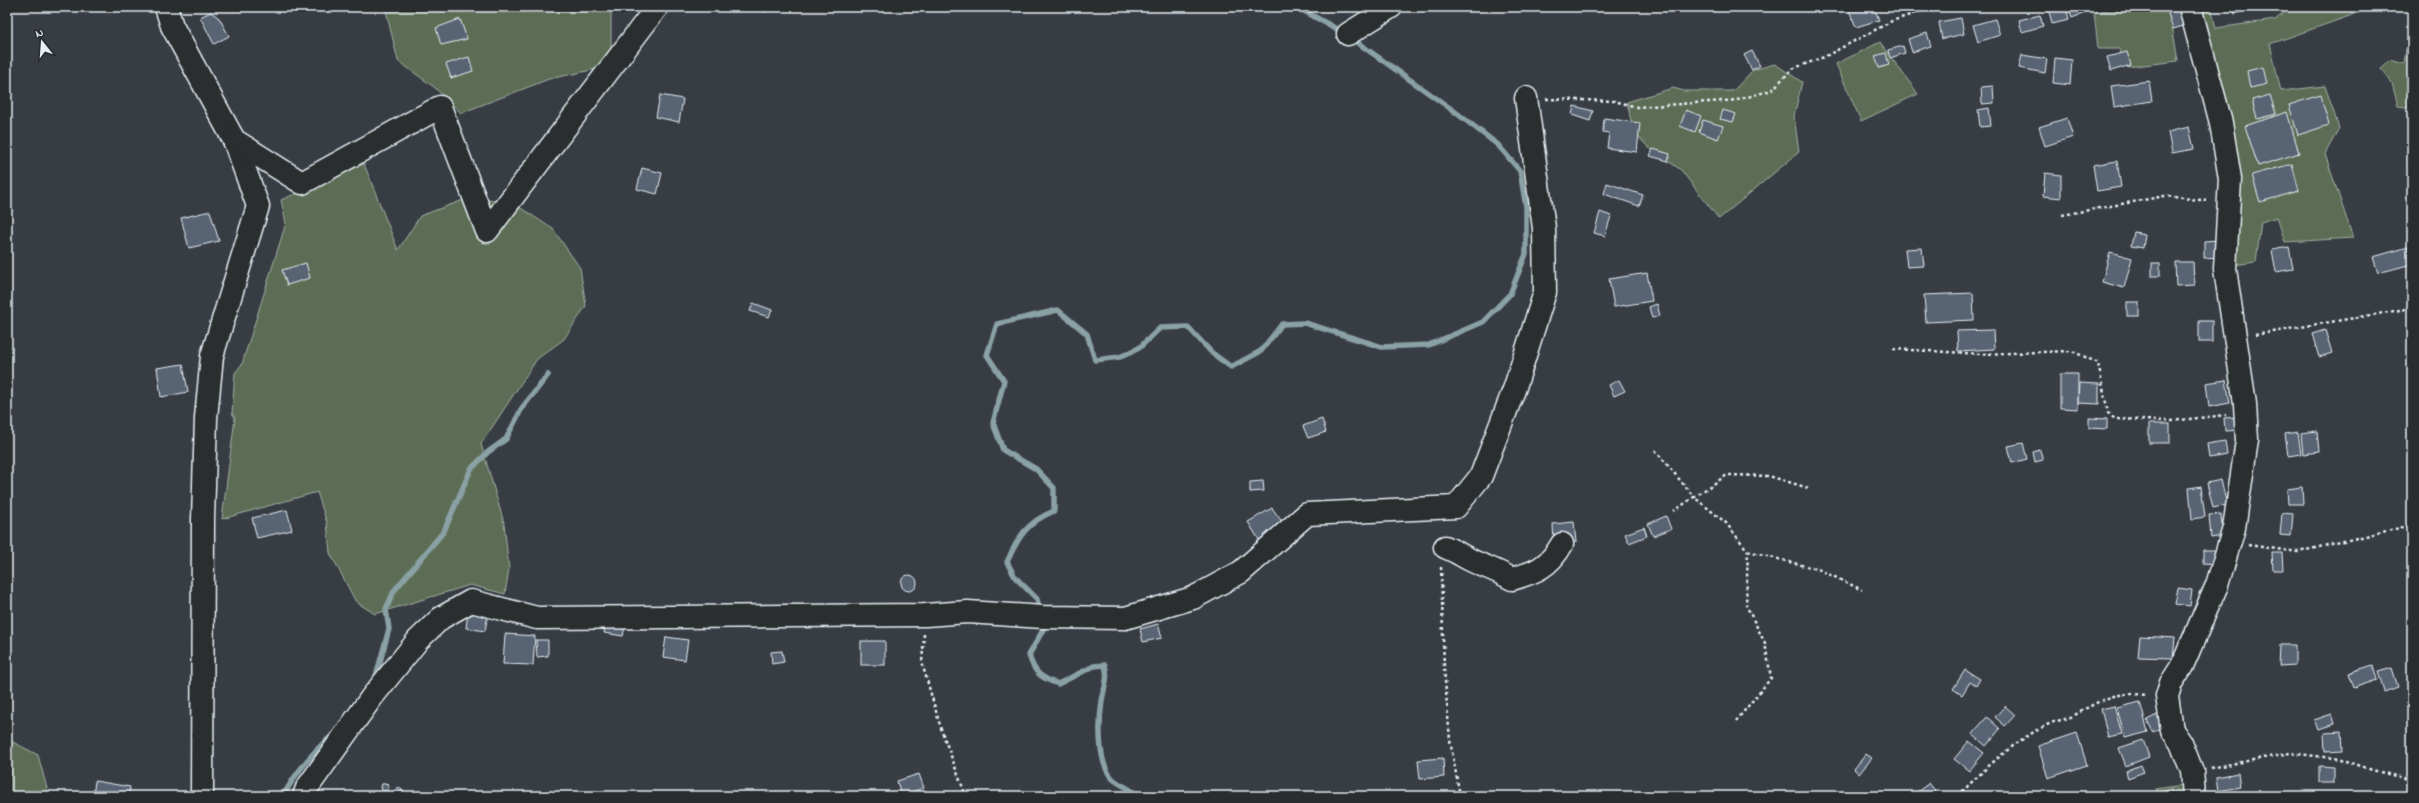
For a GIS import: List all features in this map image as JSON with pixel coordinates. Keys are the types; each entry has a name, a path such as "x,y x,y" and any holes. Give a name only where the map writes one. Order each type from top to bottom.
{"street":[{"path":"166,7 172,26 234,140 258,206 212,356 206,418 203,519 202,796"},
{"path":"234,140 302,183 440,107 487,231 657,7"},
{"path":"1348,34 1392,7"},
{"path":"2190,7 2222,122 2230,179 2225,269 2246,413 2247,440 2234,528 2217,585 2182,666 2171,683 2167,696 2172,730 2181,743 2192,771 2194,796"},
{"path":"304,796 307,788 372,697 418,640 440,618 470,601 537,618 925,615 968,612 1043,617 1125,618 1193,598 1241,572 1307,514 1456,507 1481,476 1515,387 1545,292 1544,228 1526,98"},
{"path":"1445,548 1460,552 1475,562 1497,570 1512,579 1536,572 1550,562 1562,544"}],"path":[{"path":"1526,98 1614,101 1638,107 1736,100 1772,90 1792,69 1824,57 1892,21 1932,7"},
{"path":"2062,215 2165,196 2229,204"},
{"path":"2235,338 2412,308"},
{"path":"1893,349 1982,354 2072,351 2098,363 2108,413 2115,419 2171,421 2246,413"},
{"path":"1655,450 1694,497 1726,523 1748,551 1820,570 1862,590"},
{"path":"1674,512 1727,475 1769,476 1808,488"},
{"path":"2229,543 2298,552 2412,525"},
{"path":"1445,548 1441,562 1444,668 1450,740 1460,796"},
{"path":"1736,721 1771,678 1764,643 1746,605 1748,551"},
{"path":"925,615 922,662 942,732 966,796"},
{"path":"1958,796 1996,759 2049,724 2071,717 2094,703 2118,694 2167,696"},
{"path":"2192,771 2290,752 2341,759 2372,770 2412,780"}],"green space":[{"path":"385,7 611,7 611,66 549,79 461,113 434,87 398,61"},
{"path":"2131,7 2169,7 2178,61 2127,67 2119,49 2098,49 2094,12"},
{"path":"2190,7 2211,7 2216,28 2275,20 2291,7 2375,7 2270,44 2281,91 2325,86 2339,128 2325,154 2353,238 2285,242 2277,217 2261,222 2256,262 2234,265 2234,220"},
{"path":"1880,42 1918,94 1861,121 1836,64"},
{"path":"2412,46 2412,108 2398,106 2392,83 2381,69 2389,60 2404,64 2406,49"},
{"path":"1775,64 1802,82 1794,116 1799,152 1719,219 1681,170 1648,147 1633,131 1627,102 1673,88 1684,91 1733,91 1753,70"},
{"path":"364,164 398,250 420,216 469,198 513,203 553,229 580,268 586,306 564,339 537,359 481,444 504,523 509,569 505,594 470,585 375,614 356,602 330,553 327,523 317,492 222,519 235,418 232,413 235,373 242,364 286,223 281,200"},
{"path":"7,739 38,755 49,796 7,796"},
{"path":"2189,784 2192,796 2158,796 2156,789"}],"building":[{"path":"762,7 779,7 764,12"},
{"path":"1858,7 1874,7 1879,20 1856,27 1849,10"},
{"path":"2048,7 2066,7 2069,20 2052,24"},
{"path":"2068,7 2082,7 2085,13 2072,18"},
{"path":"2233,7 2256,7 2235,14"},
{"path":"2183,9 2187,25 2173,29 2168,13"},
{"path":"211,12 219,18 229,36 214,44 200,17"},
{"path":"2040,15 2043,26 2022,32 2019,20"},
{"path":"1961,18 1964,34 1942,39 1939,22"},
{"path":"460,19 467,39 441,45 436,28"},
{"path":"1995,19 2000,35 1978,42 1973,25"},
{"path":"1927,33 1931,46 1912,52 1908,39"},
{"path":"1903,46 1905,53 1890,58 1888,50"},
{"path":"1752,51 1760,66 1752,70 1744,55"},
{"path":"2127,52 2131,65 2111,71 2107,57"},
{"path":"1886,53 1889,65 1879,68 1875,56"},
{"path":"2022,55 2047,59 2045,73 2019,68"},
{"path":"469,57 473,71 451,78 446,64"},
{"path":"2055,58 2072,60 2070,85 2053,83"},
{"path":"2263,67 2267,84 2250,88 2247,71"},
{"path":"2149,81 2152,101 2114,107 2111,86"},
{"path":"1993,86 1994,103 1982,104 1981,87"},
{"path":"660,95 683,99 679,122 656,117"},
{"path":"2270,95 2276,114 2257,119 2252,100"},
{"path":"2320,95 2329,125 2298,135 2289,105"},
{"path":"1574,106 1593,111 1590,121 1572,115"},
{"path":"1989,108 1991,126 1980,127 1978,110"},
{"path":"1686,110 1701,116 1695,132 1680,126"},
{"path":"1723,110 1736,114 1733,122 1720,119"},
{"path":"2287,112 2299,153 2258,166 2245,126"},
{"path":"1604,118 1640,123 1637,152 1607,148 1609,133 1603,132"},
{"path":"2067,118 2073,137 2045,146 2039,127"},
{"path":"1703,120 1723,126 1718,139 1699,132"},
{"path":"2189,127 2194,149 2172,153 2168,132"},
{"path":"1653,149 1670,154 1668,161 1650,156"},
{"path":"2117,161 2121,187 2097,191 2093,165"},
{"path":"2292,164 2299,191 2260,202 2252,175"},
{"path":"642,168 662,173 657,194 637,189"},
{"path":"2045,173 2061,175 2061,198 2043,196"},
{"path":"1607,183 1643,195 1639,206 1604,194"},
{"path":"210,211 219,241 189,248 181,218"},
{"path":"1600,212 1611,216 1605,236 1594,233"},
{"path":"2134,232 2145,234 2143,248 2131,246"},
{"path":"2219,240 2219,257 2204,258 2204,241"},
{"path":"2412,246 2412,264 2378,273 2373,257"},
{"path":"2289,247 2293,269 2276,272 2272,250"},
{"path":"1922,248 1924,266 1907,267 1905,249"},
{"path":"2110,252 2132,258 2124,288 2102,282"},
{"path":"2175,262 2193,262 2194,285 2176,286"},
{"path":"306,263 310,278 287,285 282,270"},
{"path":"2152,263 2160,263 2160,276 2152,276"},
{"path":"1647,273 1652,301 1614,307 1609,279"},
{"path":"1973,293 1974,320 1926,322 1924,295"},
{"path":"2127,302 2139,302 2139,316 2127,316"},
{"path":"753,303 772,310 769,317 750,311"},
{"path":"1657,304 1660,316 1652,318 1649,307"},
{"path":"2199,321 2212,321 2212,342 2199,342"},
{"path":"1993,330 1994,349 1958,351 1957,331"},
{"path":"2325,330 2332,353 2319,357 2312,334"},
{"path":"183,364 188,392 161,397 157,368"},
{"path":"2060,374 2078,374 2078,409 2060,408"},
{"path":"1619,380 1625,391 1614,396 1609,385"},
{"path":"2226,380 2230,403 2209,407 2206,383"},
{"path":"2079,383 2099,384 2099,404 2078,403"},
{"path":"2240,417 2241,430 2225,431 2224,418"},
{"path":"2089,418 2107,419 2107,429 2089,428"},
{"path":"1322,419 1326,432 1308,438 1303,426"},
{"path":"2149,424 2170,424 2170,443 2149,443"},
{"path":"2317,431 2319,452 2303,454 2301,433"},
{"path":"2298,432 2301,454 2288,456 2285,434"},
{"path":"2225,441 2227,455 2209,458 2207,444"},
{"path":"2023,443 2027,459 2012,463 2008,446"},
{"path":"2040,450 2043,460 2035,462 2033,452"},
{"path":"2221,480 2227,505 2213,508 2207,483"},
{"path":"1263,481 1264,491 1250,492 1250,482"},
{"path":"2201,486 2205,517 2192,519 2189,488"},
{"path":"2302,487 2303,504 2288,504 2287,489"},
{"path":"1272,508 1286,527 1261,543 1248,522"},
{"path":"287,510 292,530 257,538 252,518"},
{"path":"2282,513 2293,514 2291,536 2280,535"},
{"path":"2221,514 2223,536 2211,538 2209,515"},
{"path":"1666,516 1671,529 1653,536 1648,524"},
{"path":"1574,522 1576,542 1554,545 1553,524"},
{"path":"1644,527 1647,536 1629,543 1625,534"},
{"path":"2203,550 2218,550 2217,564 2203,563"},
{"path":"2272,553 2282,553 2283,570 2273,570"},
{"path":"909,575 915,577 917,583 915,589 909,591 903,589 901,583 903,577"},
{"path":"2178,588 2192,590 2190,606 2175,604"},
{"path":"468,612 488,614 485,631 466,628"},
{"path":"606,623 625,626 623,636 604,633"},
{"path":"1158,624 1162,638 1143,642 1140,629"},
{"path":"505,634 535,636 533,665 503,664"},
{"path":"2140,636 2175,638 2173,658 2138,657"},
{"path":"666,637 688,640 685,660 663,657"},
{"path":"536,640 548,640 548,656 537,657"},
{"path":"861,641 885,641 885,665 861,665"},
{"path":"2280,645 2295,645 2295,665 2279,666"},
{"path":"782,651 784,662 772,664 771,652"},
{"path":"2373,665 2377,680 2353,688 2348,673"},
{"path":"2392,668 2398,687 2384,692 2378,672"},
{"path":"1965,670 1980,679 1976,686 1970,682 1962,695 1953,689"},
{"path":"2140,702 2148,732 2125,738 2117,708"},
{"path":"2005,706 2015,715 2005,726 1995,717"},
{"path":"2114,706 2122,734 2108,737 2101,709"},
{"path":"2159,714 2164,727 2153,732 2147,720"},
{"path":"2332,714 2335,724 2318,729 2314,720"},
{"path":"1987,717 2000,729 1986,746 1972,734"},
{"path":"2342,731 2343,751 2325,752 2324,732"},
{"path":"2077,733 2087,765 2048,778 2038,746"},
{"path":"2143,740 2149,757 2126,766 2119,748"},
{"path":"1969,741 1984,753 1969,771 1954,759"},
{"path":"1866,754 1872,758 1859,774 1854,769"},
{"path":"1443,758 1444,777 1420,779 1418,760"},
{"path":"2141,765 2144,772 2128,778 2126,771"},
{"path":"2319,766 2334,767 2334,783 2319,783"},
{"path":"2238,773 2240,787 2218,791 2216,777"},
{"path":"919,774 924,788 901,795 897,781"},
{"path":"95,781 130,787 129,796 93,796"},
{"path":"383,783 387,783 389,787 387,791 383,791 381,789 381,785"},
{"path":"1929,783 1939,796 1912,796"},
{"path":"399,787 404,792 399,797 394,792"},
{"path":"2172,789 2173,796 2162,796 2161,792"},
{"path":"2245,792 2245,796 2220,796 2220,795"}],"waterway":[{"path":"1297,7 1344,33"},
{"path":"1040,612 1037,599 1015,577 1007,562 1024,531 1037,520 1054,511 1054,488 1036,469 1003,450 993,423 1004,381 987,355 997,324 1058,310 1087,334 1095,360 1120,357 1139,348 1160,328 1188,327 1212,353 1231,367 1261,351 1282,324 1305,323 1382,347 1429,345 1483,322 1510,294 1526,254 1526,207 1520,171 1498,145 1454,111 1351,38"},
{"path":"375,680 389,629 386,609 394,591 444,531 471,469 488,452 506,439 522,408 548,375"},
{"path":"1043,622 1044,628 1029,655 1036,671 1043,677 1058,684 1094,666 1105,665 1106,679 1100,720 1100,742 1104,763 1113,779 1138,796"},
{"path":"283,796 306,762 334,734"}]}
